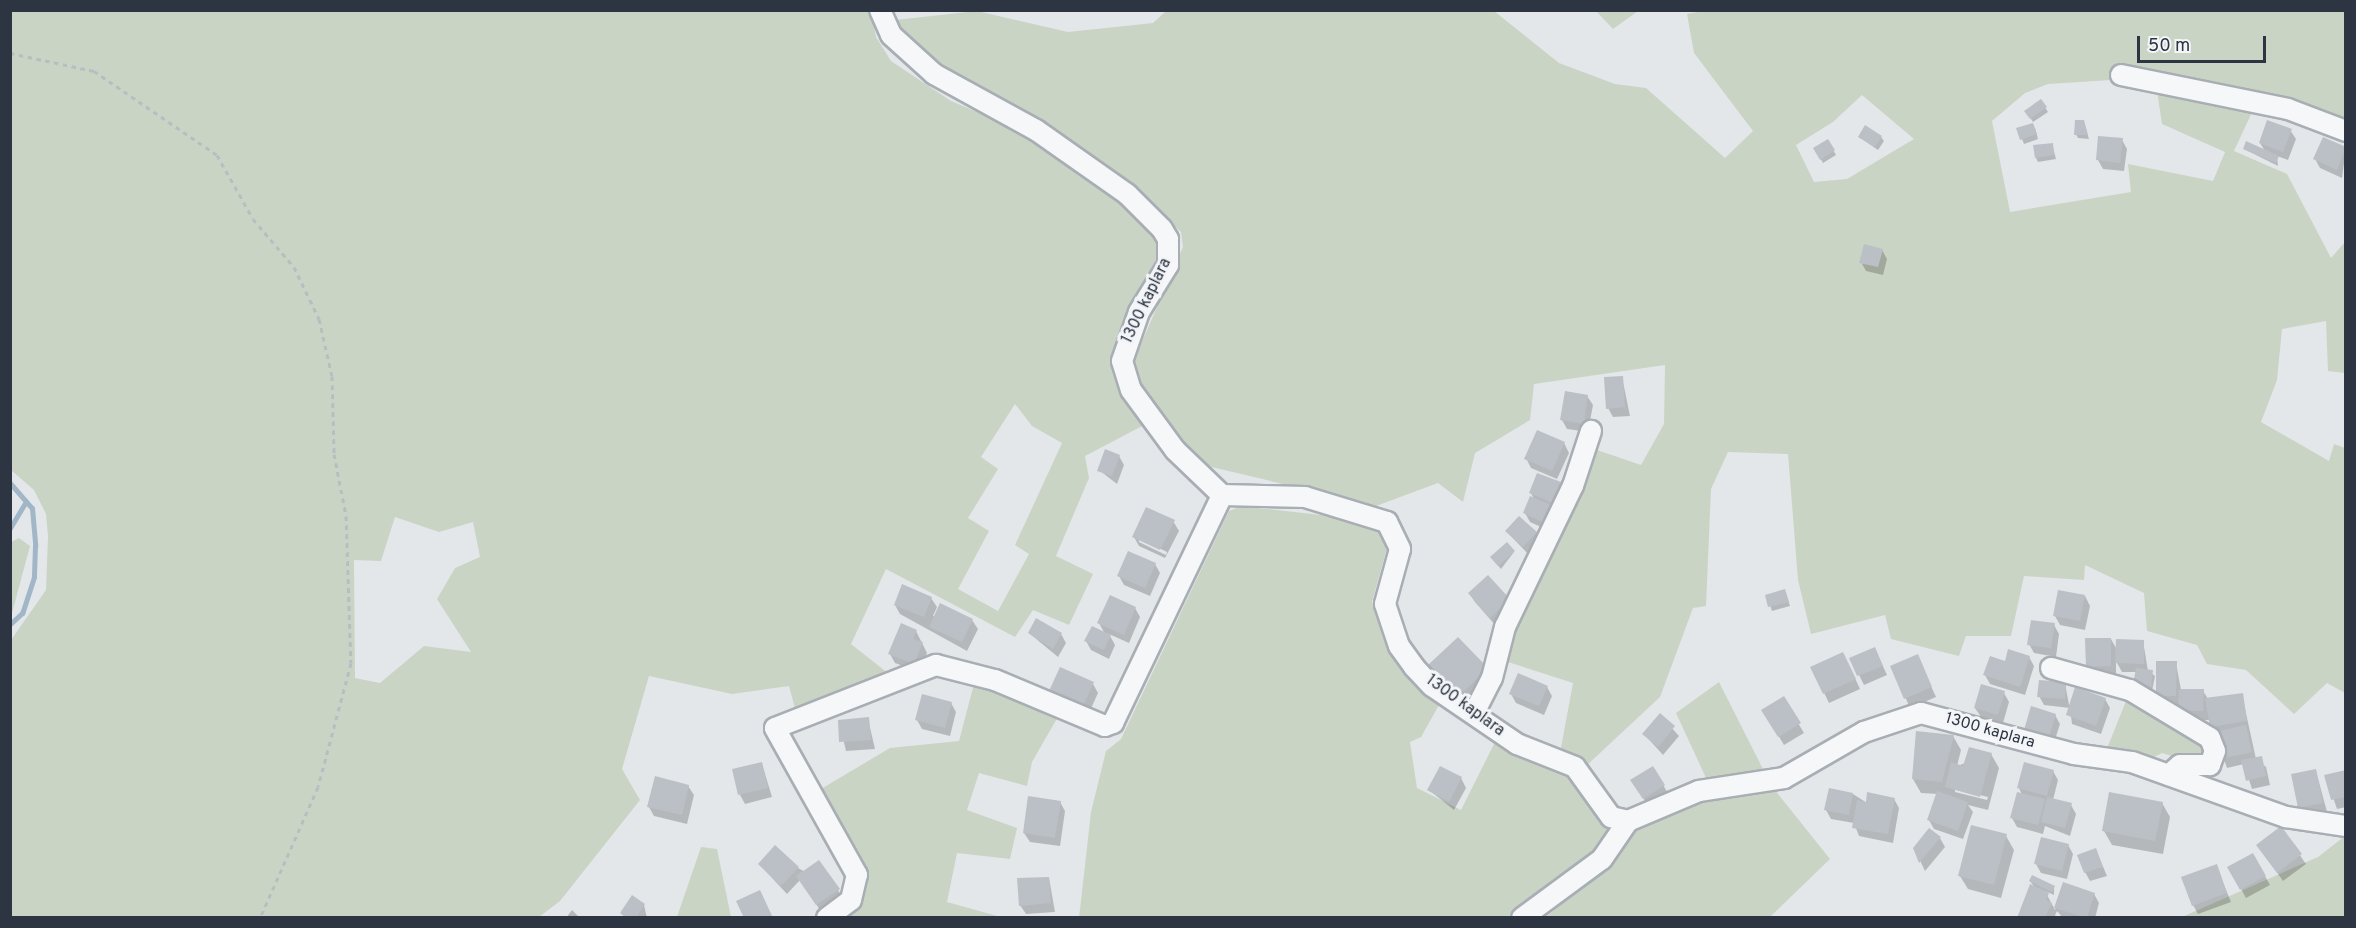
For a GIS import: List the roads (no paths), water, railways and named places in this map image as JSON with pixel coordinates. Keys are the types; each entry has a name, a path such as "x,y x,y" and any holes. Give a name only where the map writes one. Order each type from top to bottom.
{"street":[{"name":"1300 kaplara","path":"880,10 891,35 934,74 1036,130 1127,194 1162,229 1168,239 1168,265 1124,346 1125,373 1146,414 1222,495 1305,497 1387,522 1400,540 1385,594 1399,646 1432,686 1532,752 1575,767 1611,817 1628,821 1699,791 1784,778 1864,732 1921,713 2169,775 2286,817 2346,826"},
{"path":"2121,75 2288,109 2346,131"},
{"path":"1474,713 1492,678 1505,627 1573,486 1591,431"},
{"path":"827,918 851,900 857,875 775,728 936,665 995,680 1105,726 1113,723 1222,495"},
{"path":"2051,668 2130,690 2210,738 2215,751 2210,765 2180,765 2169,775"},
{"path":"1522,918 1602,859 1628,821"}],"waterway":[{"path":"10,483 32,508 35,546 34,577 22,613 10,624"},
{"path":"10,528 26,501"}]}
